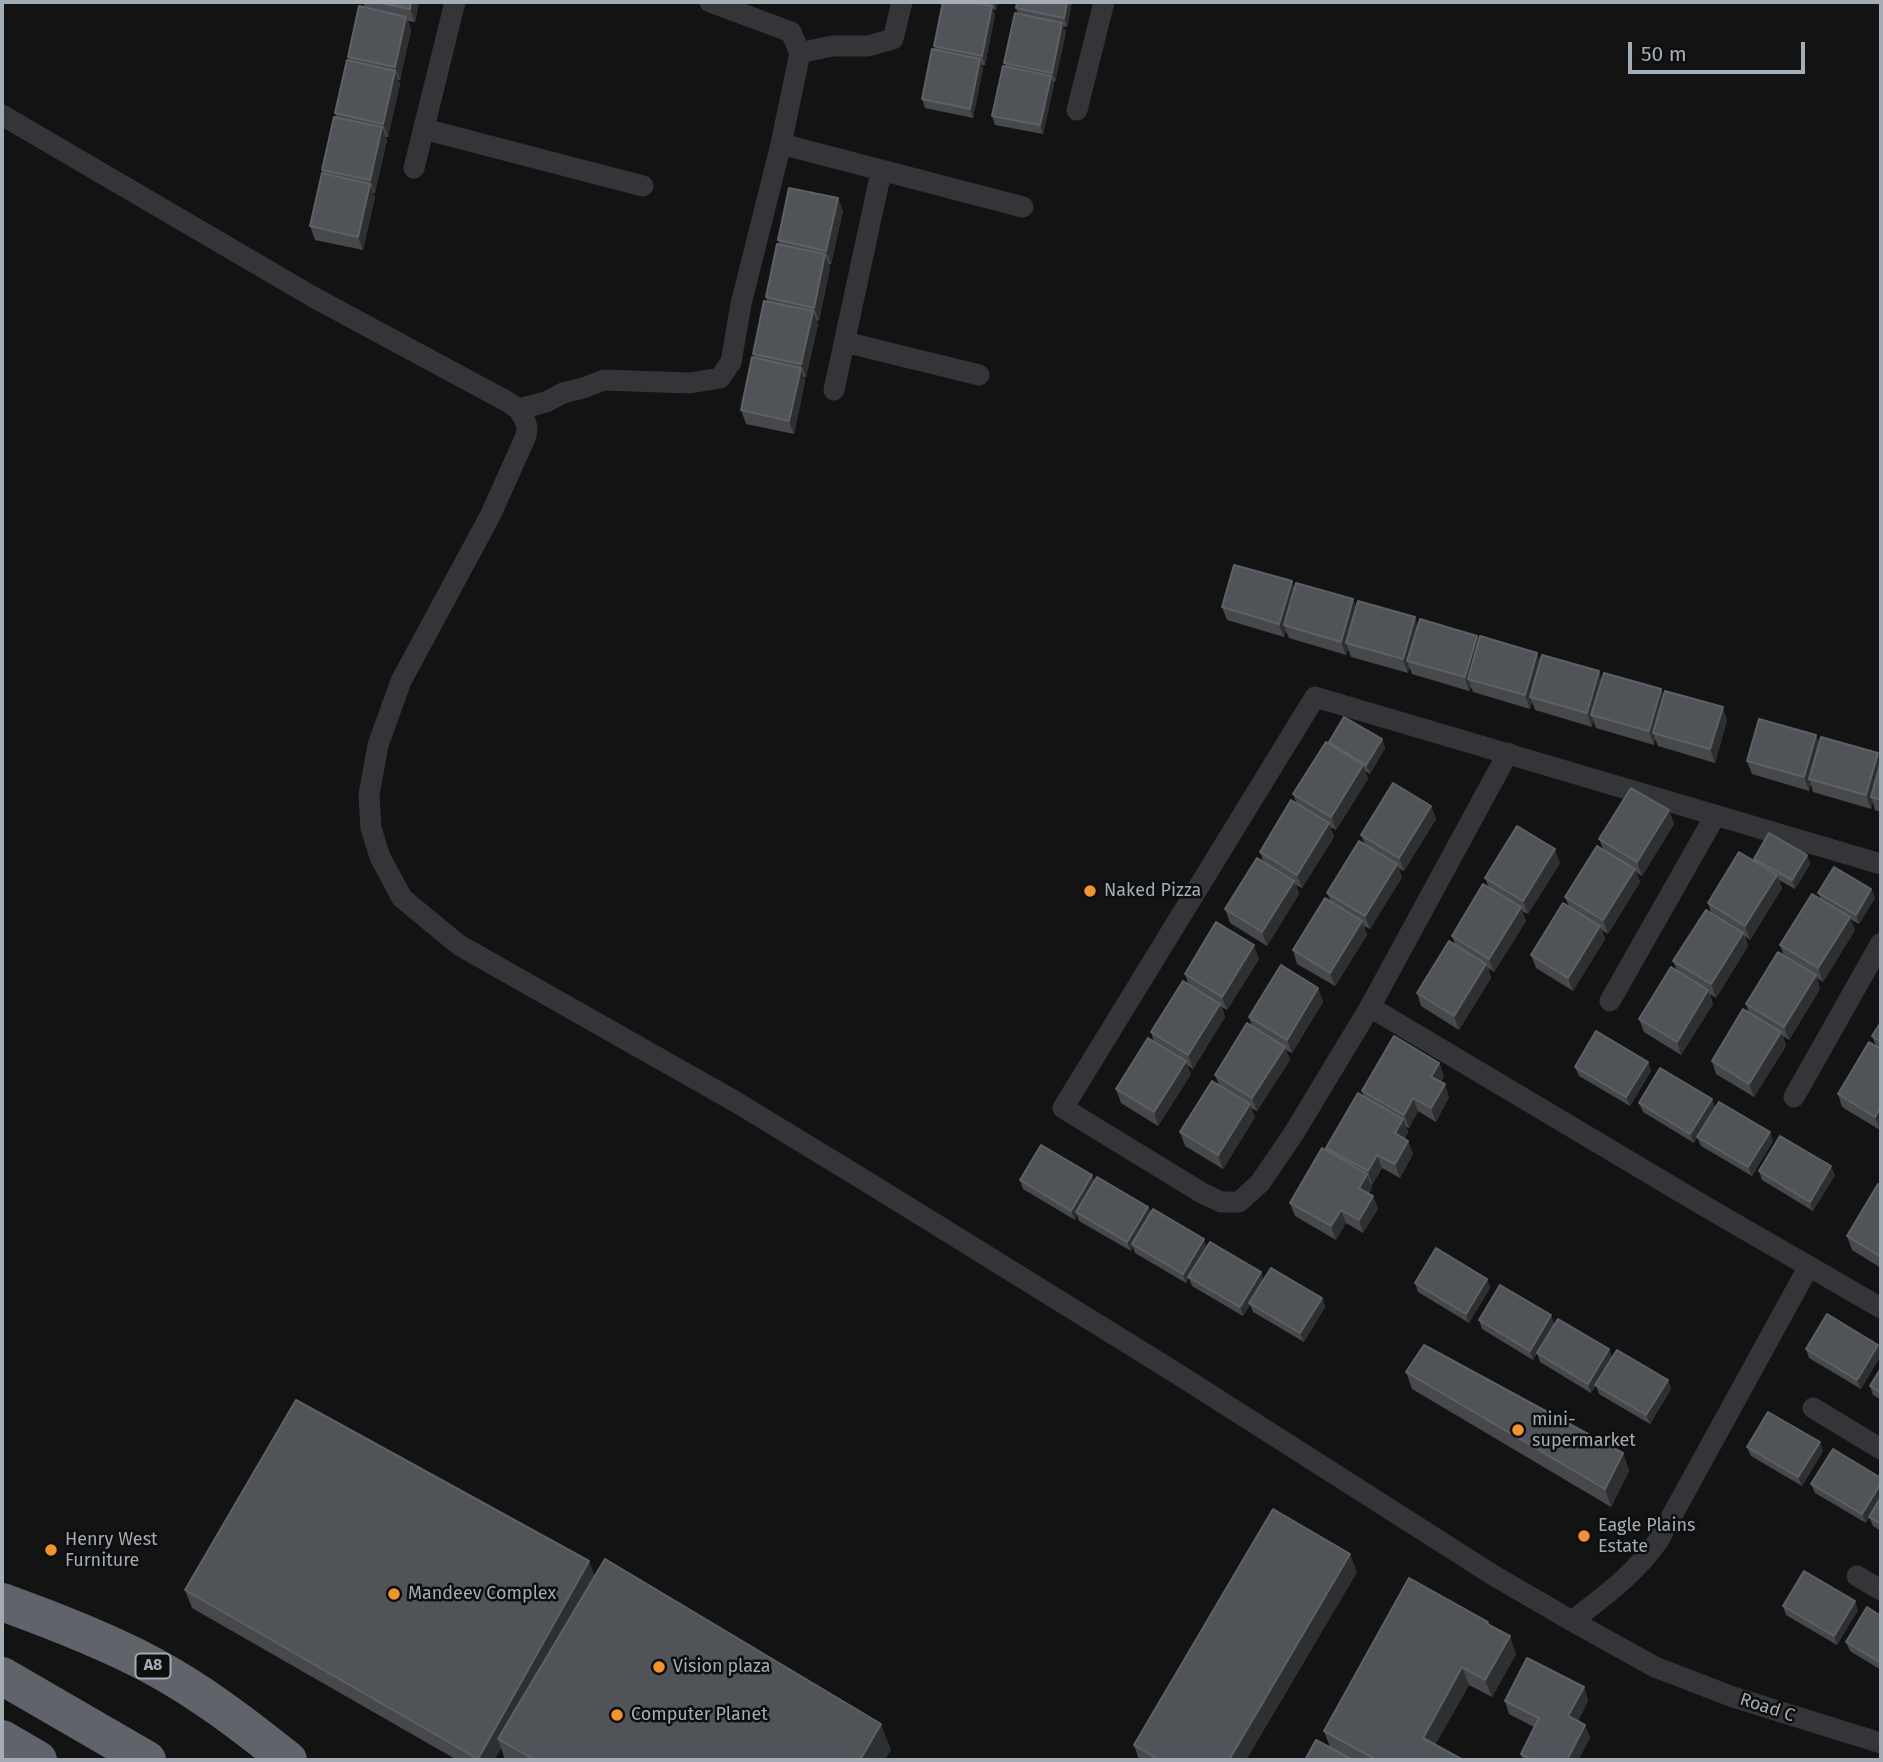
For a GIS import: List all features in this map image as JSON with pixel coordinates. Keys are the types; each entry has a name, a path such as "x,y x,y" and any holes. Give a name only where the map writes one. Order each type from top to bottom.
{"highway":[{"name":"A8","path":"2,1602 46,1618 151,1665 229,1713 288,1760"},
{"path":"2,1676 147,1760"},
{"path":"2,1739 38,1760"}],"street":[{"path":"414,168 456,2"},
{"path":"2,115 315,298 518,409 546,402 563,393 604,380 690,383 720,378 731,362 741,304 781,144 800,52 791,32 710,2"},
{"path":"800,52 832,46 868,46 893,39 902,2"},
{"path":"1077,110 1104,2"},
{"path":"424,129 643,186"},
{"path":"781,144 1023,207"},
{"path":"834,390 881,172"},
{"path":"845,342 979,375"},
{"name":"Road C","path":"518,409 527,427 526,436 490,516 401,681 378,745 369,795 371,828 380,857 402,898 459,945 736,1102 1187,1380 1493,1575 1572,1621 1655,1667 1732,1698 1881,1744"},
{"path":"1508,753 1370,1007 1294,1133 1260,1183 1238,1202 1221,1202 1202,1193 1063,1108 1315,697 1508,753 1715,816 1881,864"},
{"path":"1610,1001 1715,816"},
{"path":"1794,1097 1881,943"},
{"path":"1370,1007 1706,1208 1881,1308"},
{"path":"1572,1621 1610,1592 1644,1560 1657,1541 1809,1266"},
{"path":"1813,1408 1881,1449"},
{"path":"1857,1576 1881,1590"}],"building":[{"path":"376,2 411,2 410,9"},
{"path":"943,2 969,2 992,6 982,56 934,46"},
{"path":"1017,2 1067,2 1064,18 1016,8"},
{"path":"359,6 406,17 395,67 348,57"},
{"path":"1015,13 1062,23 1052,73 1004,63"},
{"path":"932,49 980,59 970,109 922,99"},
{"path":"347,60 395,71 383,124 335,113"},
{"path":"1003,66 1051,76 1040,125 992,116"},
{"path":"334,117 382,127 370,180 322,170"},
{"path":"322,173 370,184 358,237 310,226"},
{"path":"789,188 838,198 826,251 778,240"},
{"path":"777,244 825,254 814,308 766,297"},
{"path":"764,301 813,311 801,364 753,354"},
{"path":"752,357 801,368 789,421 741,410"},
{"path":"1234,565 1292,581 1279,624 1222,607"},
{"path":"1296,583 1353,599 1341,642 1284,625"},
{"path":"1358,601 1415,617 1403,659 1346,643"},
{"path":"1420,619 1477,636 1465,677 1407,661"},
{"path":"1480,636 1537,653 1525,695 1468,679"},
{"path":"1542,655 1599,671 1587,713 1530,697"},
{"path":"1604,673 1661,689 1649,731 1591,715"},
{"path":"1665,691 1723,707 1710,749 1653,733"},
{"path":"1344,717 1382,739 1366,765 1329,742"},
{"path":"1759,719 1816,735 1804,777 1747,761"},
{"path":"1821,737 1878,753 1866,795 1809,779"},
{"path":"1326,742 1363,765 1331,817 1293,794"},
{"path":"1881,761 1881,800 1871,797"},
{"path":"1393,783 1431,806 1399,858 1361,835"},
{"path":"1631,788 1669,810 1637,862 1599,839"},
{"path":"1291,800 1329,823 1297,875 1260,852"},
{"path":"1517,826 1555,849 1523,901 1485,878"},
{"path":"1769,833 1807,855 1792,880 1754,859"},
{"path":"1359,841 1397,864 1365,916 1327,893"},
{"path":"1597,846 1635,869 1603,920 1565,897"},
{"path":"1739,852 1777,875 1745,926 1708,903"},
{"path":"1257,858 1294,881 1262,932 1225,909"},
{"path":"1834,867 1871,889 1856,915 1818,893"},
{"path":"1483,884 1521,907 1489,959 1452,936"},
{"path":"1812,894 1850,917 1818,968 1780,945"},
{"path":"1325,898 1362,921 1330,973 1293,950"},
{"path":"1563,903 1600,926 1568,978 1531,955"},
{"path":"1706,910 1743,933 1711,984 1673,961"},
{"path":"1216,922 1254,945 1222,997 1185,974"},
{"path":"1449,941 1486,964 1454,1016 1417,993"},
{"path":"1778,952 1816,975 1784,1027 1746,1004"},
{"path":"1281,965 1318,988 1287,1040 1249,1017"},
{"path":"1671,967 1708,990 1677,1042 1639,1019"},
{"path":"1183,981 1220,1004 1188,1055 1151,1032"},
{"path":"1743,1009 1781,1032 1749,1084 1712,1061"},
{"path":"1881,1022 1881,1042 1872,1036"},
{"path":"1247,1023 1285,1047 1252,1098 1215,1075"},
{"path":"1596,1031 1648,1062 1626,1097 1575,1067"},
{"path":"1394,1036 1439,1063 1431,1077 1445,1084 1431,1108 1413,1098 1404,1115 1362,1091"},
{"path":"1148,1038 1186,1061 1154,1112 1116,1089"},
{"path":"1869,1042 1881,1049 1881,1107 1875,1117 1838,1094"},
{"path":"1660,1068 1712,1099 1690,1134 1639,1103"},
{"path":"1212,1081 1250,1104 1218,1155 1180,1132"},
{"path":"1358,1093 1403,1119 1395,1133 1408,1141 1395,1164 1377,1155 1368,1171 1326,1148"},
{"path":"1719,1102 1770,1132 1748,1167 1697,1137"},
{"path":"1780,1136 1831,1166 1810,1202 1759,1171"},
{"path":"1041,1145 1092,1175 1071,1211 1020,1180"},
{"path":"1322,1148 1367,1174 1359,1188 1373,1196 1359,1220 1341,1210 1331,1226 1290,1203"},
{"path":"1097,1177 1148,1207 1127,1242 1076,1212"},
{"path":"1878,1184 1881,1186 1881,1257 1847,1236"},
{"path":"1153,1209 1204,1239 1183,1274 1132,1244"},
{"path":"1210,1242 1261,1272 1240,1307 1188,1277"},
{"path":"1436,1248 1487,1279 1466,1314 1415,1283"},
{"path":"1271,1268 1322,1298 1300,1333 1249,1303"},
{"path":"1500,1285 1551,1315 1530,1351 1479,1320"},
{"path":"1827,1314 1878,1345 1857,1380 1806,1349"},
{"path":"1558,1319 1609,1349 1588,1384 1537,1353"},
{"name":"mini- supermarket","path":"1424,1345 1623,1453 1605,1489 1406,1372"},
{"path":"1617,1350 1668,1380 1646,1415 1595,1385"},
{"path":"1881,1368 1881,1393 1870,1386"},
{"name":"Mandeev Complex","path":"296,1400 589,1561 478,1759 185,1590"},
{"path":"1768,1412 1820,1442 1798,1477 1747,1447"},
{"path":"1833,1449 1881,1478 1881,1483 1862,1514 1811,1484"},
{"path":"1881,1497 1881,1524 1869,1517"},
{"path":"1273,1509 1350,1554 1229,1760 1159,1760 1134,1745"},
{"name":"Vision plaza","path":"605,1559 881,1724 860,1760 535,1760 498,1739"},
{"path":"1804,1571 1855,1601 1834,1636 1783,1606"},
{"path":"1409,1578 1510,1636 1485,1680 1462,1667 1423,1738 1463,1760 1377,1760 1324,1731"},
{"path":"1867,1607 1881,1616 1881,1663 1846,1642"},
{"path":"1527,1658 1584,1687 1568,1716 1585,1725 1567,1760 1533,1760 1521,1754 1539,1718 1505,1701"},
{"path":"1316,1740 1353,1760 1305,1760"}],"place":[{"name":"Naked Pizza","path":"1090,891"},
{"name":"mini- supermarket","path":"1518,1430"},
{"name":"Eagle Plains Estate","path":"1584,1536"},
{"name":"Henry West Furniture","path":"51,1550"},
{"name":"Mandeev Complex","path":"394,1594"},
{"name":"Vision plaza","path":"659,1667"},
{"name":"Computer Planet","path":"617,1715"}]}
